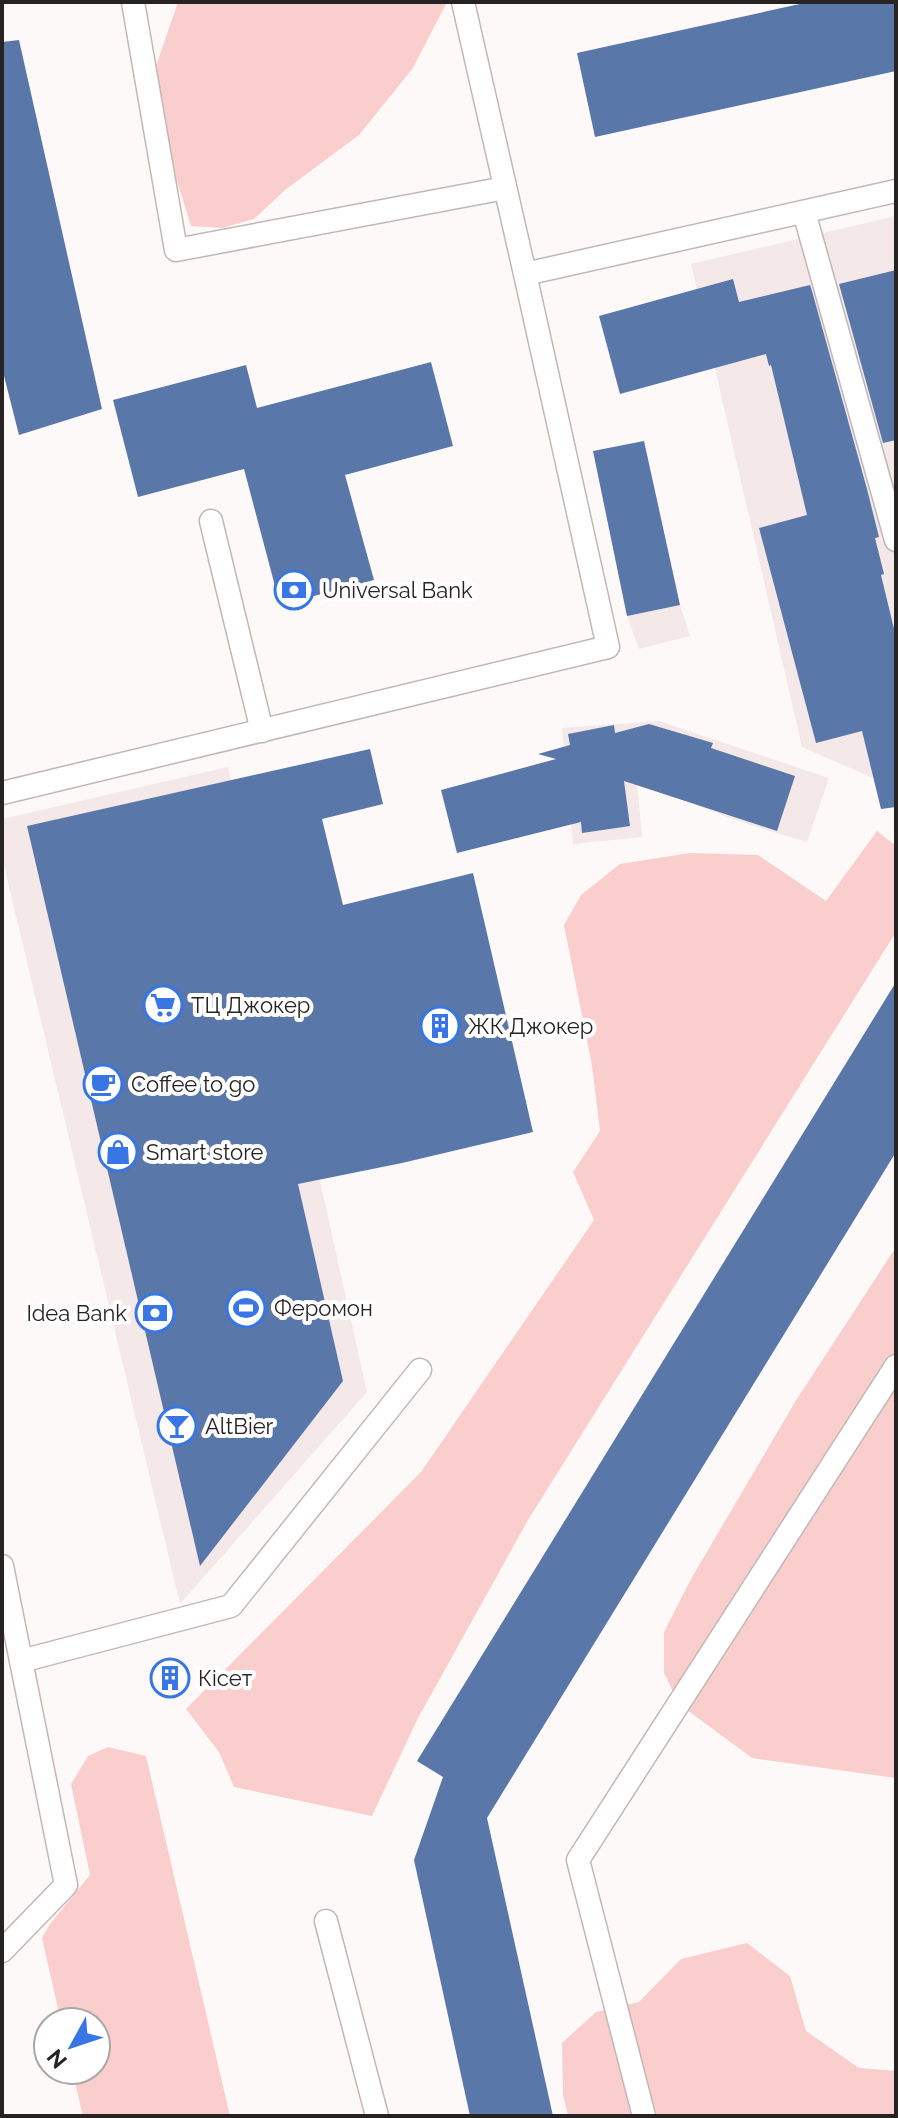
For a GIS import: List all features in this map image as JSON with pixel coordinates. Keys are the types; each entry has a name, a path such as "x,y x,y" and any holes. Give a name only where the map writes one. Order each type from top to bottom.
{"lane":[{"path":"133,2 176,250 505,188"},
{"path":"3,790 608,647 463,2"},
{"path":"525,274 896,191"},
{"path":"804,212 896,540"},
{"path":"211,521 262,731"},
{"path":"644,2116 578,1860 896,1366"},
{"path":"21,1661 231,1606 420,1370"},
{"path":"2,1566 66,1885 2,1951"},
{"path":"326,1921 377,2116"}],"shaded area":[{"path":"178,2 447,2 413,68 359,135 285,190 254,219 222,228 191,226 148,89"},
{"path":"896,216 896,788 802,747 691,264"},
{"path":"644,441 680,605 690,636 639,649 627,616 593,451"},
{"path":"659,721 829,778 807,842 744,823 637,783 642,837 573,844 562,728"},
{"name":"ТЦ Джокер","path":"228,767 367,1392 180,1604 2,857 2,819"},
{"path":"877,831 896,846 896,932 528,1520 417,1720 372,1816 234,1787 219,1752 186,1709 421,1472 594,1220 573,1172 600,1131 592,1066 564,925 581,895 620,864 690,853 758,855 826,901"},
{"path":"896,1247 896,1778 752,1758 679,1704 664,1673 664,1632 691,1579 795,1402"},
{"path":"108,1747 146,1756 230,2116 83,2116 76,2086 112,2086 112,2006 57,2006 42,1938 90,1875 71,1784 88,1756"},
{"path":"747,1943 790,1976 806,2031 859,2068 896,2071 896,2116 568,2116 563,2095 562,2043 596,2012 639,2002 681,1959"}],"building":[{"path":"809,2 896,2 896,71 595,137 577,53"},
{"path":"19,40 102,409 19,435 2,368 2,42"},
{"path":"896,270 896,440 883,443 839,284"},
{"path":"733,279 739,302 810,285 812,291 879,537 875,538 884,574 881,575 896,637 896,807 881,809 862,731 816,743 759,528 807,515 766,354 620,394 599,316"},
{"path":"431,362 453,446 345,475 374,580 280,605 244,469 138,497 113,400 246,365 257,408"},
{"path":"644,441 680,605 627,616 593,451"},
{"path":"649,724 713,743 711,748 795,776 777,831 624,781 630,826 582,833 581,822 457,853 441,790 556,759 538,754 570,745 568,734 614,725 615,733"},
{"name":"ТЦ Джокер","path":"370,749 383,804 322,819 343,905 473,873 533,1132 298,1184 343,1381 200,1566 27,826"},
{"path":"896,982 896,1152 487,1818 553,2116 470,2116 414,1860 443,1777 417,1761"}],"place":[{"name":"Universal Bank","path":"294,590"},
{"name":"ТЦ Джокер","path":"163,1005"},
{"name":"ЖК Джокер","path":"440,1026"},
{"name":"Coffee to go","path":"103,1084"},
{"name":"Smart store","path":"118,1152"},
{"name":"Феромон","path":"246,1308"},
{"name":"Idea Bank","path":"155,1313"},
{"name":"AltBier","path":"177,1426"},
{"name":"Кісет","path":"170,1678"}]}
